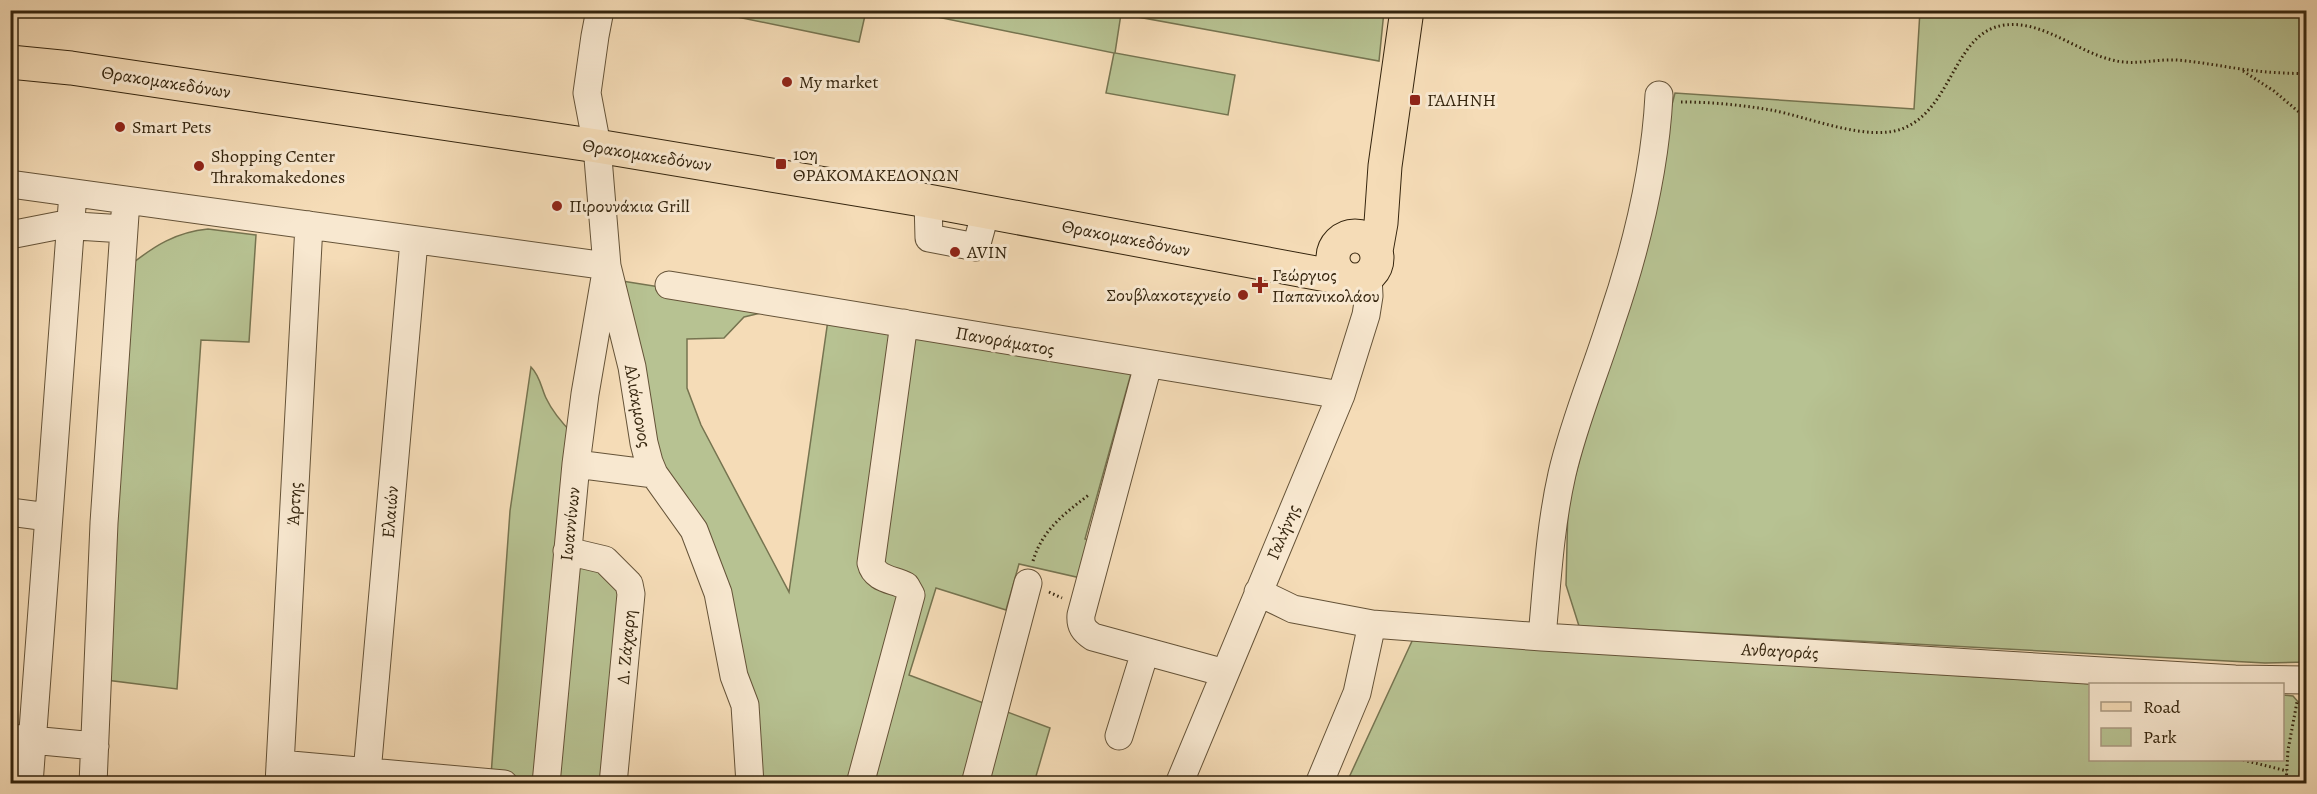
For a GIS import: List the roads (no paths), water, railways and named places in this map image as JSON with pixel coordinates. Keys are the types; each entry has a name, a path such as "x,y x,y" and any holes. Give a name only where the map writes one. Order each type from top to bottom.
{"main road":[{"path":"1355,259 1385,166 1407,10"},
{"name":"Θρακομακεδόνων","path":"10,62 71,68 597,146 986,211 1280,267 1355,259"}],"street":[{"name":"Αλιάκμονος","path":"600,10 587,93 597,146 607,266 632,366 644,443 654,474 694,530 718,593 734,676 745,705 750,783"},
{"path":"1542,637 1550,549 1562,474 1571,440 1625,280 1636,239 1654,149 1659,101"},
{"path":"10,184 607,266"},
{"path":"29,783 21,739 48,517 73,193"},
{"path":"93,783 104,523 126,200"},
{"path":"10,235 46,227 71,225 123,229"},
{"name":"Άρτης","path":"280,773 309,225"},
{"name":"Ελαιών","path":"367,777 414,241"},
{"name":"Γαλήνης","path":"1179,783 1341,395 1369,305 1355,259"},
{"name":"Ιωαννίνων","path":"546,783 576,464 585,394 607,266"},
{"name":"Πανοράματος","path":"669,285 1341,395"},
{"path":"860,783 911,595 906,586 879,576 873,571 871,563 904,323"},
{"path":"1148,365 1080,623 1085,632 1093,637 1225,673"},
{"path":"576,464 654,474"},
{"path":"10,512 48,517"},
{"name":"Δ. Ζάχαρη","path":"567,551 605,560 629,584 631,594 613,783"},
{"path":"975,783 1028,582"},
{"name":"Ανθαγοράς","path":"1258,592 1293,609 1372,624 1542,637 2235,679 2304,681"},
{"path":"1319,783 1357,693 1372,624"},
{"path":"1119,736 1145,652"},
{"path":"21,739 95,746"},
{"path":"280,773 504,783"}],"place":[{"name":"My market","path":"787,82"},
{"name":"ΓΑΛΗΝΗ","path":"1415,100"},
{"name":"Smart Pets","path":"120,127"},
{"name":"10η ΘΡΑΚΟΜΑΚΕΔΟΝΩΝ","path":"781,164"},
{"name":"Shopping Center Thrakomakedones","path":"199,166"},
{"name":"Πιρουνάκια Grill","path":"557,206"},
{"name":"AVIN","path":"955,252"},
{"name":"Γεώργιος Παπανικολάου","path":"1260,285"},
{"name":"Σουβλακοτεχνείο","path":"1243,295"}]}
